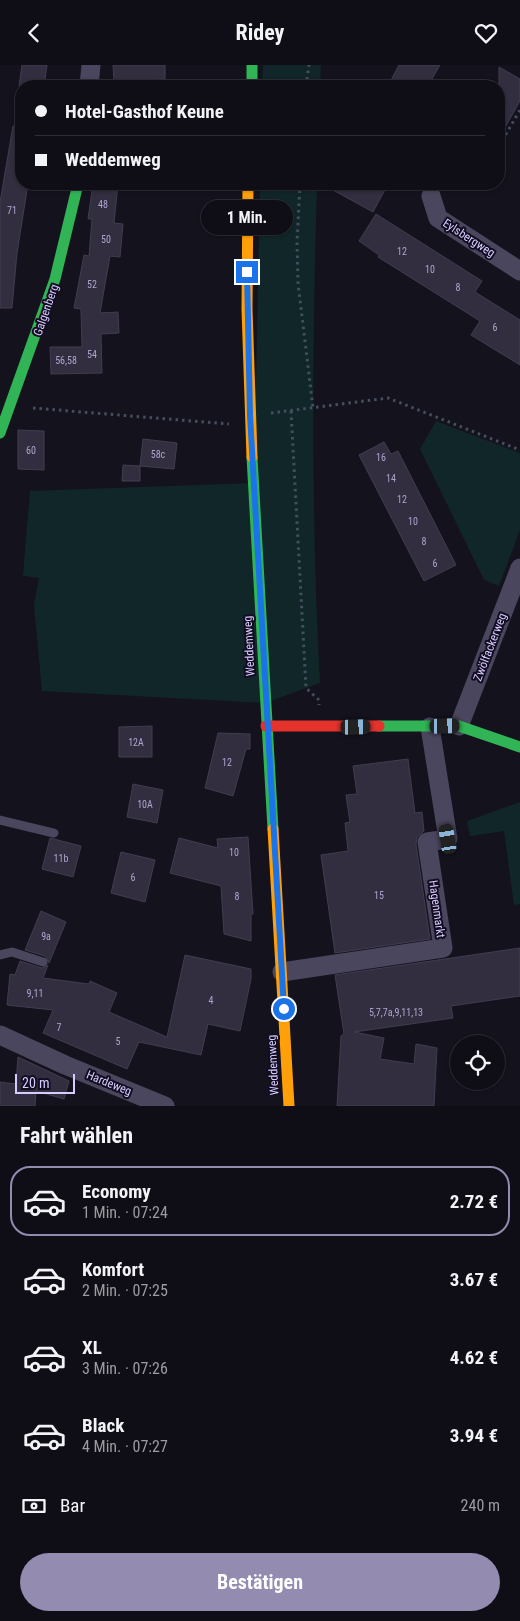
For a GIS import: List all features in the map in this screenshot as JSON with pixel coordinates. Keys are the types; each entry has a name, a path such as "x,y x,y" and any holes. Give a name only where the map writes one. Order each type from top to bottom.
{"main road":[{"path":"252,65 252,80"},
{"name":"Galgenberg","path":"0,433 50,301 73,215 77,190"},
{"name":"Weddemweg","path":"248,190 247,309 250,415 266,726 289,1106"},
{"path":"266,726 320,728 459,726 520,747"}],"street":[{"path":"90,80 91,65"},
{"name":"Eylsbergweg","path":"431,196 438,219 520,271"},
{"name":"Zwölfackerweg","path":"459,726 520,568"},
{"name":"Hagenmarkt","path":"282,972 443,948 427,843 448,839 430,727"},
{"name":"Hardeweg","path":"0,1035 156,1105"}],"lane":[{"path":"0,820 54,833"},
{"path":"0,955 12,951 43,962"}],"path":[{"path":"307,80 309,65"},
{"path":"505,136 520,110"},
{"path":"300,190 297,243 298,283 312,408"},
{"path":"250,415 388,398 520,450"},
{"path":"10,407 228,425"},
{"path":"291,411 306,688 319,700 320,728"}],"green space":[{"path":"263,65 321,65 320,80 262,80"},
{"path":"260,190 317,190 313,433 320,683 265,703 42,691 34,605 39,578 23,576 30,491 254,483"},
{"path":"436,421 520,453 520,530 499,586 484,580 420,449"},
{"path":"520,802 520,904 514,905 504,831 470,836 467,821"}],"building":[{"path":"22,65 47,65 45,80 20,80"},
{"path":"113,65 165,65 165,79 114,80"},
{"path":"399,65 440,65 431,80 391,80"},
{"path":"499,67 520,79 520,101 505,127 505,80 499,80"},
{"path":"13,126 15,126 15,190 27,190 17,253 12,308 0,308 0,202"},
{"path":"92,190 117,190 114,223 123,224 120,257 110,256 100,313 118,312 119,333 101,334 102,373 51,374 50,347 82,347 81,309 74,308 84,255 89,256 92,219 88,219"},
{"path":"333,190 385,190 373,212"},
{"path":"376,214 482,281 475,292 520,320 520,365 471,335 480,321 378,257 379,255 359,241"},
{"path":"18,430 44,431 44,470 18,469"},
{"path":"143,439 177,443 174,469 140,466"},
{"path":"384,442 391,454 398,451 456,565 424,581 359,455"},
{"path":"123,465 140,466 140,481 122,481"},
{"path":"152,726 152,757 119,757 119,727"},
{"path":"218,733 250,734 250,749 246,749 233,796 205,788"},
{"path":"408,759 415,813 422,812 424,831 417,837 416,844 430,939 335,953 321,855 348,851 345,823 350,822 346,795 357,794 353,766"},
{"path":"133,784 163,790 157,823 127,817"},
{"path":"248,837 253,914 251,914 251,941 224,934 221,886 170,873 179,838 218,848 217,839"},
{"path":"50,838 81,846 73,877 42,869"},
{"path":"121,852 155,860 145,902 111,893"},
{"path":"41,911 66,922 49,963 45,956 25,950"},
{"path":"520,948 520,996 451,1006 453,1018 354,1032 384,1038 380,1059 414,1064 416,1044 437,1048 434,1106 337,1106 341,1036 344,1034 335,975"},
{"path":"185,955 251,969 251,979 240,1031 208,1024 201,1055 139,1042 127,1069 43,1033 53,1010 7,1005 10,974 15,975 20,961 42,968 48,965 43,978 89,984 90,981 117,993 109,1012 167,1037"},
{"path":"18,1057 69,1081 64,1099 36,1091 35,1106 0,1106 0,1082 16,1084"}],"traffic: fast":[{"path":"252,65 252,80"},
{"path":"0,433 55,279 77,190"},
{"path":"252,457 273,829"},
{"path":"379,726 459,726 520,747"}],"traffic: slow":[{"path":"248,190 247,309 252,457"},
{"path":"273,829 289,1106"}],"traffic: jam":[{"path":"266,726 379,726"}],"route":[{"path":"247,272 250,415 266,726 284,1009"}]}
